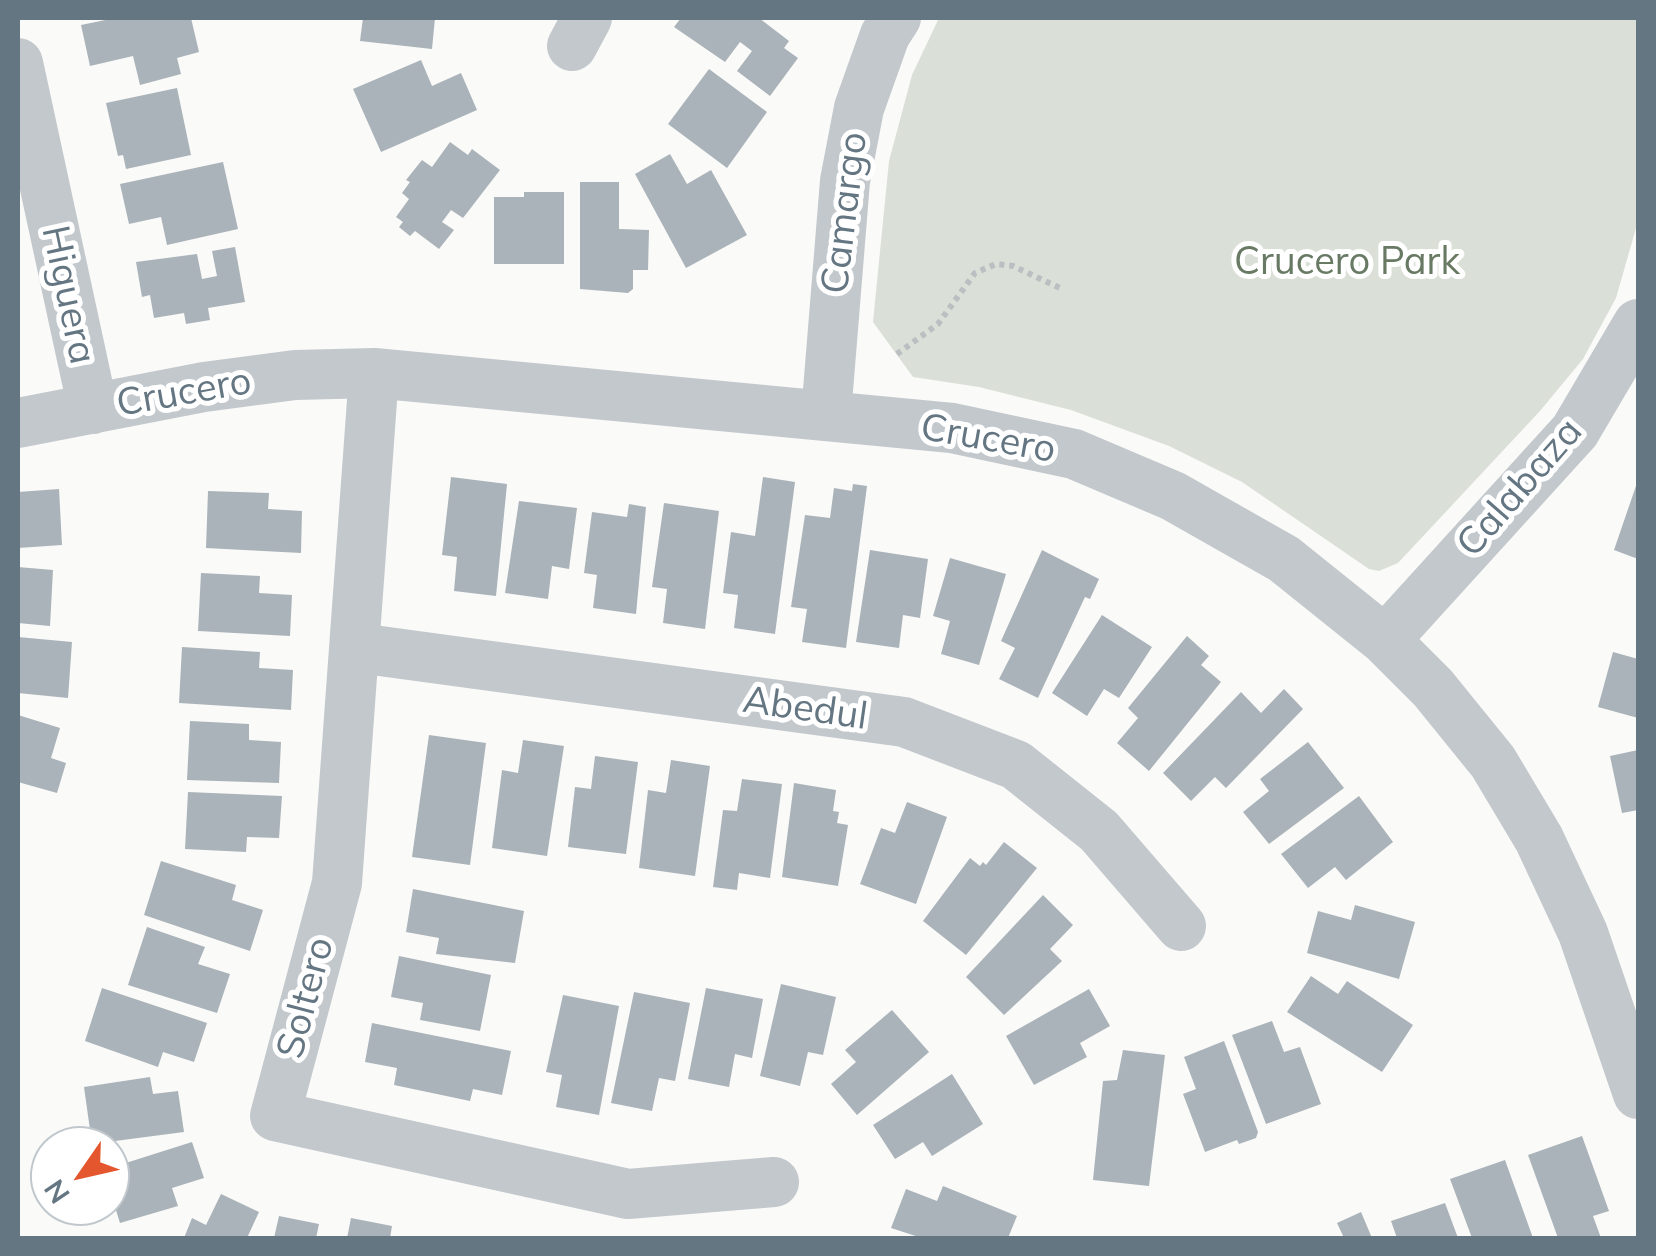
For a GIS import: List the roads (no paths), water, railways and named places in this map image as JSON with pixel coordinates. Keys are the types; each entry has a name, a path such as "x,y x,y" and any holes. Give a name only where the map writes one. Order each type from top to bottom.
{"street":[{"name":"Camargo","path":"826,415 845,181 859,108 885,35 896,18"},
{"name":"Higuera","path":"18,63 93,409"},
{"name":"Calabaza","path":"1385,640 1575,432 1634,344"},
{"name":"Crucero","path":"18,424 295,375 374,373 952,428 1074,454 1173,496 1284,559 1385,640 1433,688 1493,762 1539,839 1583,933 1638,1094"},
{"name":"Soltero","path":"374,373 358,648 337,883 275,1116 628,1194 774,1182"},
{"name":"Abedul","path":"358,648 904,722 1016,765 1099,831 1181,926"}],"park label":[{"name":"Crucero Park","path":"1347,263"}]}
